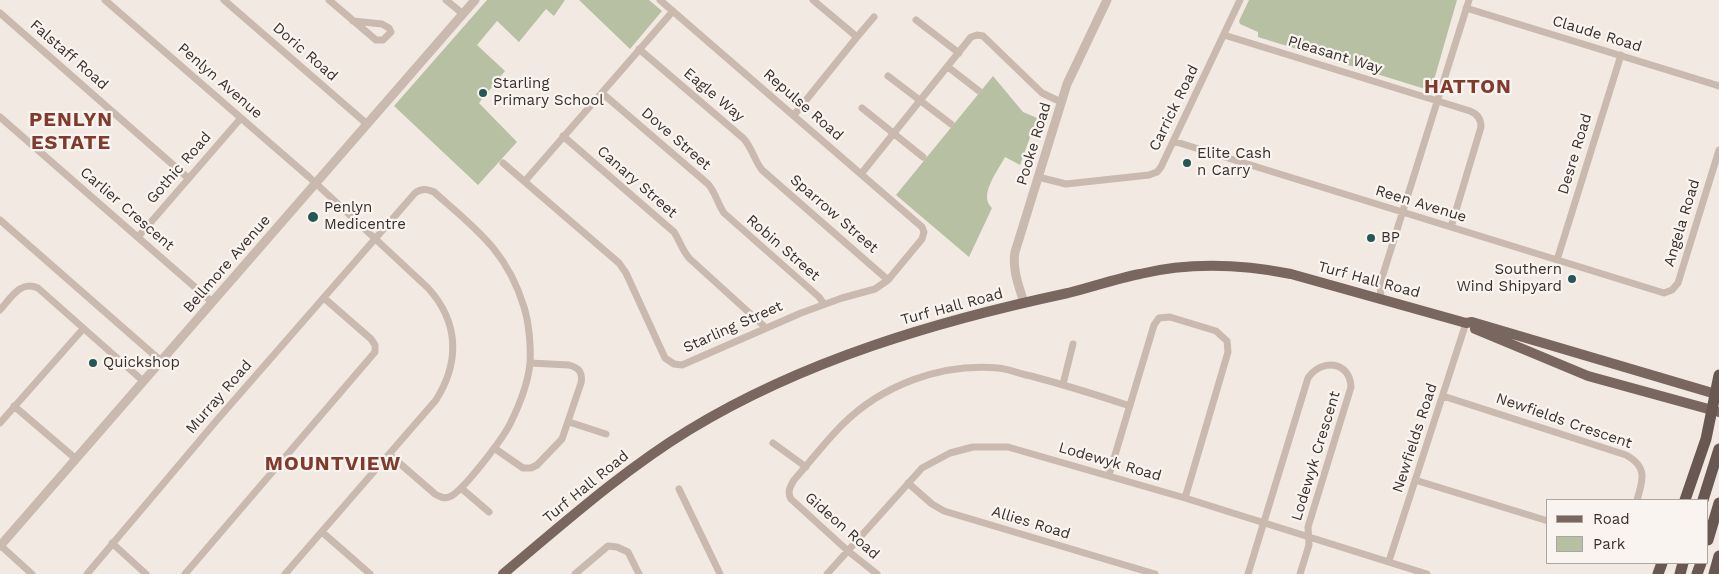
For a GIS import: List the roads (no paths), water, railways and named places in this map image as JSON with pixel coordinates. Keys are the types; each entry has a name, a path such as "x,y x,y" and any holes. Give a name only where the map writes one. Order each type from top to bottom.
{"highway":[{"path":"1685,499 1715,411 1719,375"},
{"path":"1703,499 1719,449"},
{"path":"1709,537 1719,503"},
{"path":"1714,574 1719,556"}],"main road":[{"name":"Turf Hall Road","path":"503,574 634,467 688,430 745,398 809,369 855,352 957,320 1152,271 1205,265 1268,269 1381,298 1466,323 1472,322 1717,394"},
{"name":"Turf Hall Road","path":"1466,323 1470,327 1588,376 1715,411"}],"street":[{"name":"Penlyn Avenue","path":"105,0 316,183 436,296 447,316 453,341 450,369 441,391 390,454 285,574"},
{"name":"Doric Road","path":"224,0 367,124"},
{"path":"329,0 353,21 378,40 384,39 390,32 389,28 382,24 353,21"},
{"path":"446,0 463,14"},
{"name":"Bellmore Avenue","path":"0,546 475,0"},
{"name":"Repulse Road","path":"660,0 919,223 924,232"},
{"path":"814,0 857,37"},
{"name":"Pooke Road","path":"1024,303 1016,276 1015,257 1061,102 1107,0"},
{"name":"Carrick Road","path":"1038,177 1066,184 1149,175 1156,172 1161,167 1240,0"},
{"path":"1381,298 1380,284 1469,0"},
{"name":"Claude Road","path":"1466,8 1719,86"},
{"path":"525,181 673,11"},
{"name":"Falstaff Road","path":"0,13 188,178"},
{"path":"794,115 874,17"},
{"path":"916,20 959,53"},
{"path":"861,174 971,37 980,35 1042,93 1061,102"},
{"name":"Pleasant Way","path":"1224,35 1437,101 1474,113 1479,117 1482,124 1451,227"},
{"name":"Eagle Way","path":"639,49 743,138 750,146 762,170"},
{"name":"Desre Road","path":"1557,260 1621,55"},
{"path":"948,67 979,91"},
{"path":"888,76 951,124"},
{"name":"Dove Street","path":"602,93 708,184 724,213"},
{"path":"862,108 923,158"},
{"name":"Carlier Crescent","path":"0,117 212,302"},
{"name":"Gothic Road","path":"138,237 242,118"},
{"name":"Canary Street","path":"563,136 674,232 685,254 766,328"},
{"name":"Reen Avenue","path":"1174,140 1660,293"},
{"name":"Angela Road","path":"1660,293 1670,292 1678,283 1719,150"},
{"name":"Starling Street","path":"503,163 620,264 626,273 665,358 674,364 682,365 824,304 875,289 888,280 922,239 924,232"},
{"name":"Sparrow Street","path":"762,170 888,280"},
{"name":"Murray Road","path":"87,574 374,239 415,193 423,189 434,192 488,241 509,268 524,308 528,330 530,363 524,389 515,412 494,448 461,488"},
{"name":"Robin Street","path":"724,213 819,297 824,304"},
{"path":"0,220 161,361"},
{"path":"0,310 22,286 30,285 38,288 143,381"},
{"path":"185,574 375,352 375,345 371,339 324,298"},
{"path":"1109,475 1154,325 1159,318 1170,317 1216,331 1227,341 1228,352 1185,498"},
{"name":"Newfields Road","path":"1389,561 1466,323"},
{"path":"0,423 83,328"},
{"path":"1063,384 1073,344"},
{"path":"494,448 521,468 531,468 537,465 560,442 569,422 581,383 582,375 580,371 569,365 530,363"},
{"name":"Lodewyk Crescent","path":"1264,523 1308,378 1316,369 1322,366 1336,366 1348,374 1351,387 1308,527 1309,545 1300,574"},
{"name":"Gideon Road","path":"877,574 848,551 791,499 789,494 790,487 806,467 842,425 863,407 895,387 922,376 958,368 999,368 1063,384 1130,406"},
{"name":"Newfields Crescent","path":"1443,396 1626,454 1638,463 1641,468 1642,482 1637,499"},
{"path":"14,406 76,459"},
{"path":"569,422 606,434"},
{"path":"772,443 806,467"},
{"name":"Lodewyk Road","path":"827,574 922,468 950,453 973,447 1008,447 1109,475 1427,574"},
{"path":"390,454 435,494 441,497 451,497 461,488 490,512"},
{"path":"1416,480 1546,520"},
{"name":"Allies Road","path":"908,483 932,504 944,511 1155,574"},
{"path":"679,489 720,574"},
{"path":"1248,574 1264,523"},
{"path":"322,532 370,574"},
{"path":"112,543 146,574"},
{"path":"0,546 32,574"},
{"path":"575,574 608,546 617,547 628,552 639,574"}],"place":[{"name":"Starling Primary School","path":"483,93"},
{"name":"Elite Cash n Carry","path":"1187,163"},
{"name":"Penlyn Medicentre","path":"313,217"},
{"name":"BP","path":"1371,238"},
{"name":"Southern Wind Shipyard","path":"1572,279"},
{"name":"Quickshop","path":"93,363"}],"district":[{"name":"HATTON","path":"1468,87"},
{"name":"PENLYN ESTATE","path":"71,132"},
{"name":"MOUNTVIEW","path":"333,464"}]}
